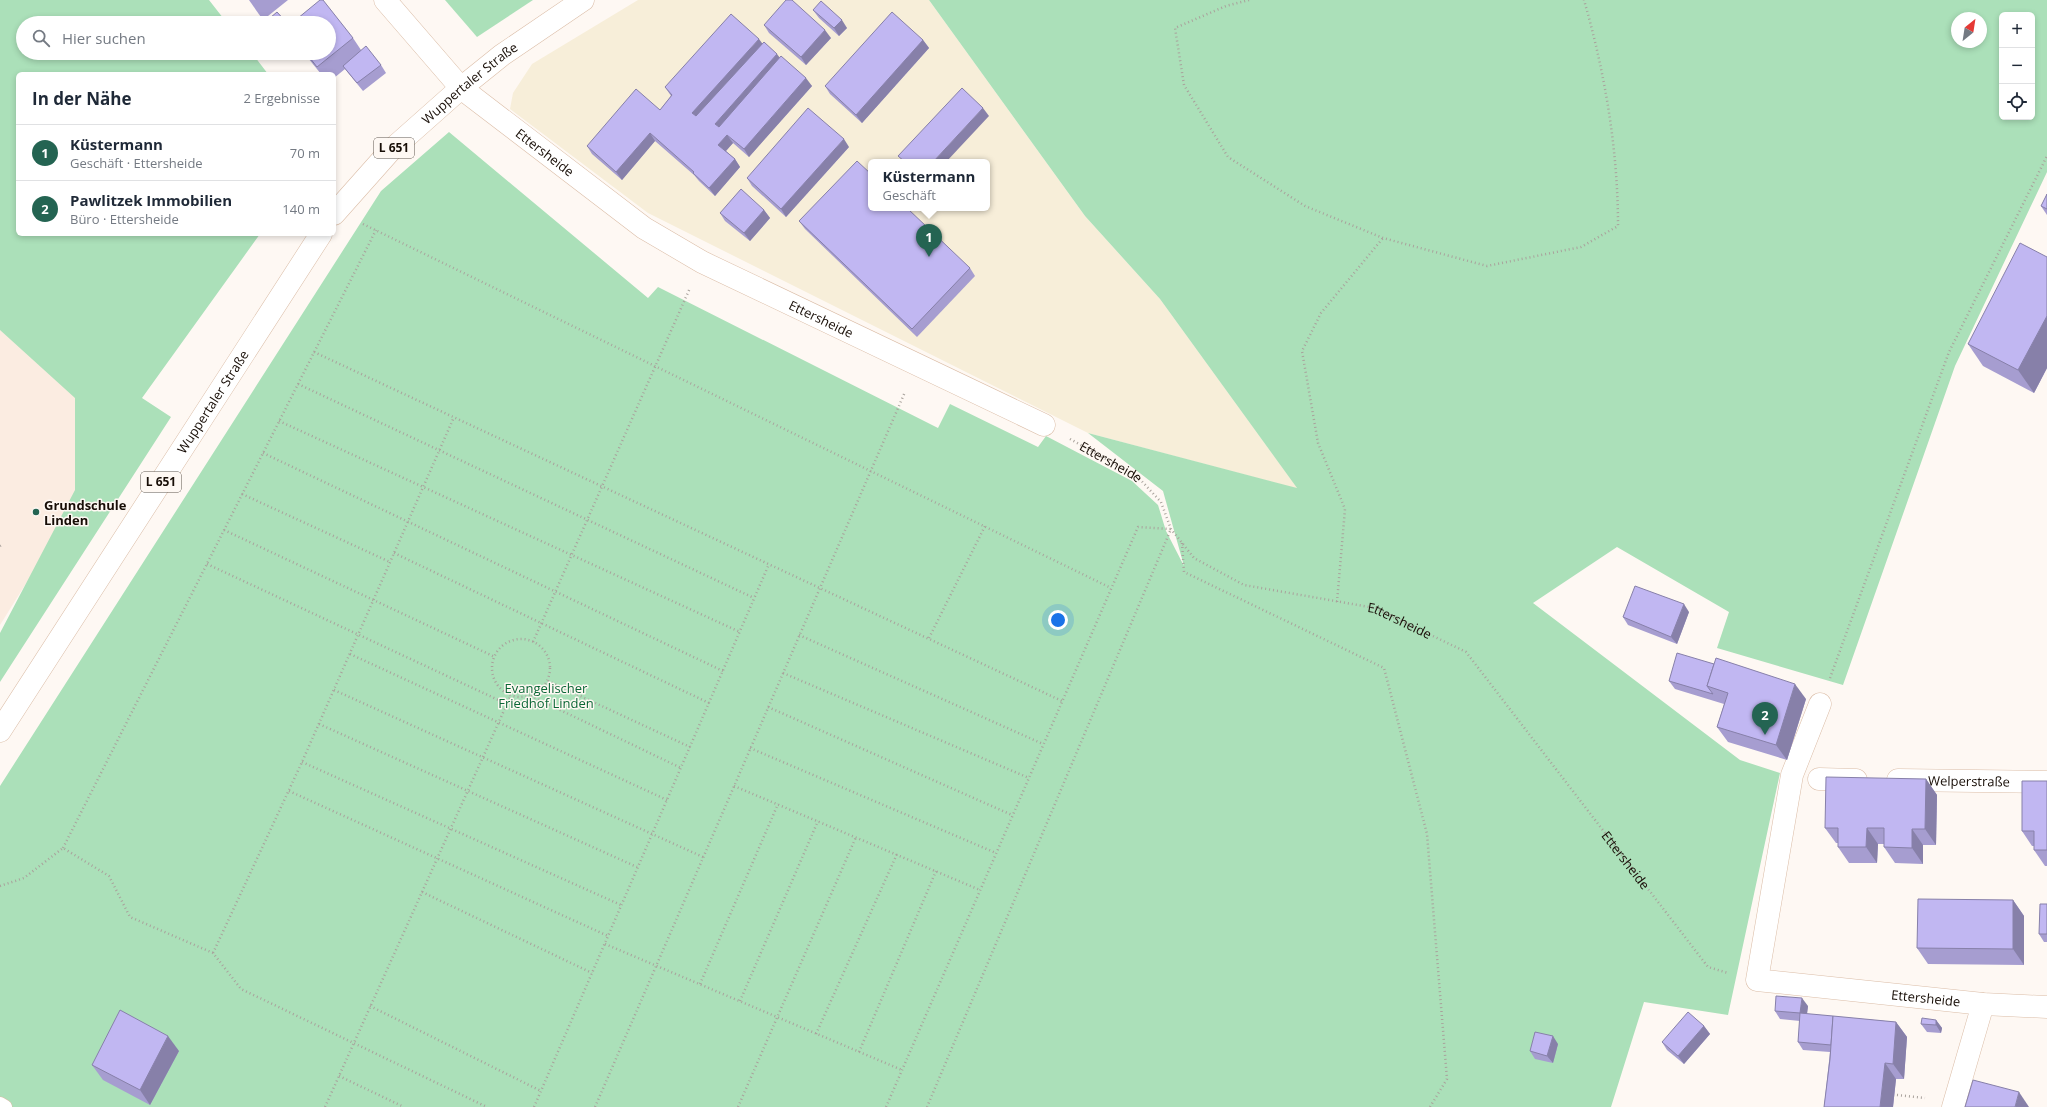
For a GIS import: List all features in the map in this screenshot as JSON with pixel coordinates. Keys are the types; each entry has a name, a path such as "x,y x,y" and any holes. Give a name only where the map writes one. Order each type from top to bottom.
{"street":[{"name":"Ettersheide","path":"385,0 460,88 644,228 702,262 1044,425"},
{"name":"Wuppertaler Straße","path":"336,212 390,151 460,88 502,55 583,0"},
{"name":"Wuppertaler Straße","path":"0,731 320,236"},
{"path":"1757,980 1792,775 1820,704"},
{"name":"Welperstraße","path":"1819,779 2047,782"},
{"name":"Ettersheide","path":"1757,980 1983,1004 2047,1007"},
{"path":"1953,1107 1983,1004"}],"lane":[{"path":"0,1104 5,1107"}],"path":[{"path":"1249,0 1226,6 1175,28 1184,85 1228,156 1305,206 1383,238 1487,266 1581,247 1618,226 1618,186 1606,93 1596,44 1584,0"},
{"path":"1820,704 1949,352 2047,156"},
{"path":"336,213 376,230 1111,588"},
{"path":"0,886 24,878 63,848 376,230"},
{"path":"1337,602 1345,509 1318,443 1302,351 1321,313 1383,238"},
{"path":"533,642 702,262"},
{"path":"314,352 1062,701"},
{"path":"595,1107 917,365"},
{"path":"298,384 754,598"},
{"path":"213,953 289,791 454,418"},
{"path":"279,421 740,632"},
{"name":"Ettersheide","path":"1044,425 1137,476 1161,502 1171,529 1194,558 1244,585 1375,608 1466,652 1708,967 1757,980"},
{"path":"263,453 723,671"},
{"path":"242,494 390,562"},
{"path":"929,638 985,526"},
{"path":"886,1107 1138,527 1171,529 927,1107"},
{"path":"224,530 495,657"},
{"path":"1182,543 1184,572 1384,668 1428,834 1447,1080 1430,1107"},
{"path":"394,553 709,704"},
{"path":"207,564 507,704"},
{"path":"534,1107 769,564"},
{"path":"800,635 1043,744"},
{"path":"523,639 533,642 542,648 548,657 550,669 548,680 540,690 530,696 518,698 498,686 492,676 492,664 496,653 503,645 513,640 523,639"},
{"path":"350,654 667,800"},
{"path":"783,673 1029,778"},
{"path":"548,680 690,747"},
{"path":"334,690 703,857"},
{"path":"325,1107 511,695"},
{"path":"530,696 681,768"},
{"path":"768,707 1012,816"},
{"path":"319,724 638,867"},
{"path":"750,748 996,853"},
{"path":"302,762 621,905"},
{"path":"734,786 936,870 980,890"},
{"path":"289,791 608,936"},
{"path":"700,984 778,804"},
{"path":"740,1001 818,822"},
{"path":"738,1107 856,837"},
{"path":"63,848 109,876 130,917 213,953 241,989 487,1107"},
{"path":"816,1034 897,854"},
{"path":"858,1052 936,870"},
{"path":"422,892 592,972"},
{"path":"605,944 902,1070"},
{"path":"370,1006 540,1091"},
{"path":"339,1076 404,1107"}],"shaded area":[{"path":"638,0 929,0 1085,216 1160,299 1298,489 1088,433 648,213 510,109 513,93 532,64"},
{"name":"Grundschule Linden","path":"0,285 142,398 0,625"}],"green space":[{"path":"0,0 209,0 222,16 16,16 16,60 257,60 266,72 16,72 16,236 259,236 142,398 171,417 0,682 0,633 75,490 75,398 0,330"},
{"path":"445,0 533,0 477,37"},
{"name":"Evangelischer Friedhof Linden","path":"929,0 2047,0 2047,172 1955,366 1843,685 1717,648 1729,612 1617,547 1533,603 1740,760 1780,773 1728,1015 1644,1002 1611,1107 0,1107 0,786 381,191 449,132 648,298 658,287 938,428 950,404 1038,447 1046,436 1132,481 1158,505 1166,531 1184,566 1163,491 1088,433 1297,488 1160,299 1085,216"}],"building":[{"path":"320,0 323,0 336,16 301,16"},
{"path":"786,0 792,0 825,30 801,57 764,25"},
{"path":"821,1 842,20 834,28 813,10"},
{"path":"277,12 281,16 272,16"},
{"path":"892,12 923,40 856,115 825,86"},
{"path":"731,14 759,39 692,113 696,116 764,42 777,54 715,124 719,127 781,56 806,78 744,149 727,135 718,145 735,159 709,188 693,173 694,172 650,133 616,172 587,146 636,89 660,110 672,95 665,87"},
{"path":"336,16 353,38 336,52"},
{"path":"366,46 381,65 357,83 343,66"},
{"path":"312,60 326,60 317,67"},
{"path":"962,88 983,108 936,159 902,159 898,156"},
{"path":"808,108 844,139 781,209 747,178"},
{"path":"857,161 868,171 868,211 910,211 970,268 912,329 799,221"},
{"path":"741,189 764,210 744,233 720,213"},
{"path":"2047,194 2047,209 2041,206"},
{"path":"2020,243 2047,257 2047,316 2018,370 1968,344"},
{"path":"1635,586 1684,604 1671,637 1623,617"},
{"path":"1677,653 1714,664 1707,686 1713,694 1669,681"},
{"path":"1716,658 1795,684 1776,745 1717,727 1728,693 1707,686"},
{"path":"1826,777 1926,779 1925,829 1912,829 1912,848 1884,847 1884,828 1867,828 1866,847 1838,847 1838,828 1825,828"},
{"path":"2022,781 2047,781 2047,850 2034,850 2034,831 2022,831"},
{"path":"1918,899 2013,900 2013,949 1917,948"},
{"path":"2040,904 2047,904 2047,934 2039,934"},
{"path":"1776,996 1802,998 1800,1013 1775,1011"},
{"path":"120,1010 168,1036 140,1090 92,1065"},
{"path":"1688,1012 1704,1026 1678,1056 1662,1042"},
{"path":"1800,1013 1833,1016 1831,1045 1798,1042"},
{"path":"1833,1016 1896,1022 1893,1064 1885,1063 1880,1107 1824,1107 1830,1059"},
{"path":"1922,1018 1936,1020 1936,1025 1921,1024"},
{"path":"1535,1032 1553,1036 1547,1056 1530,1051"},
{"path":"1973,1080 2019,1092 2015,1107 1965,1107"}],"place":[{"name":"Küstermann","path":"929,257"},
{"name":"Grundschule Linden","path":"36,512"},
{"name":"Pawlitzek Immobilien","path":"1765,735"}]}
